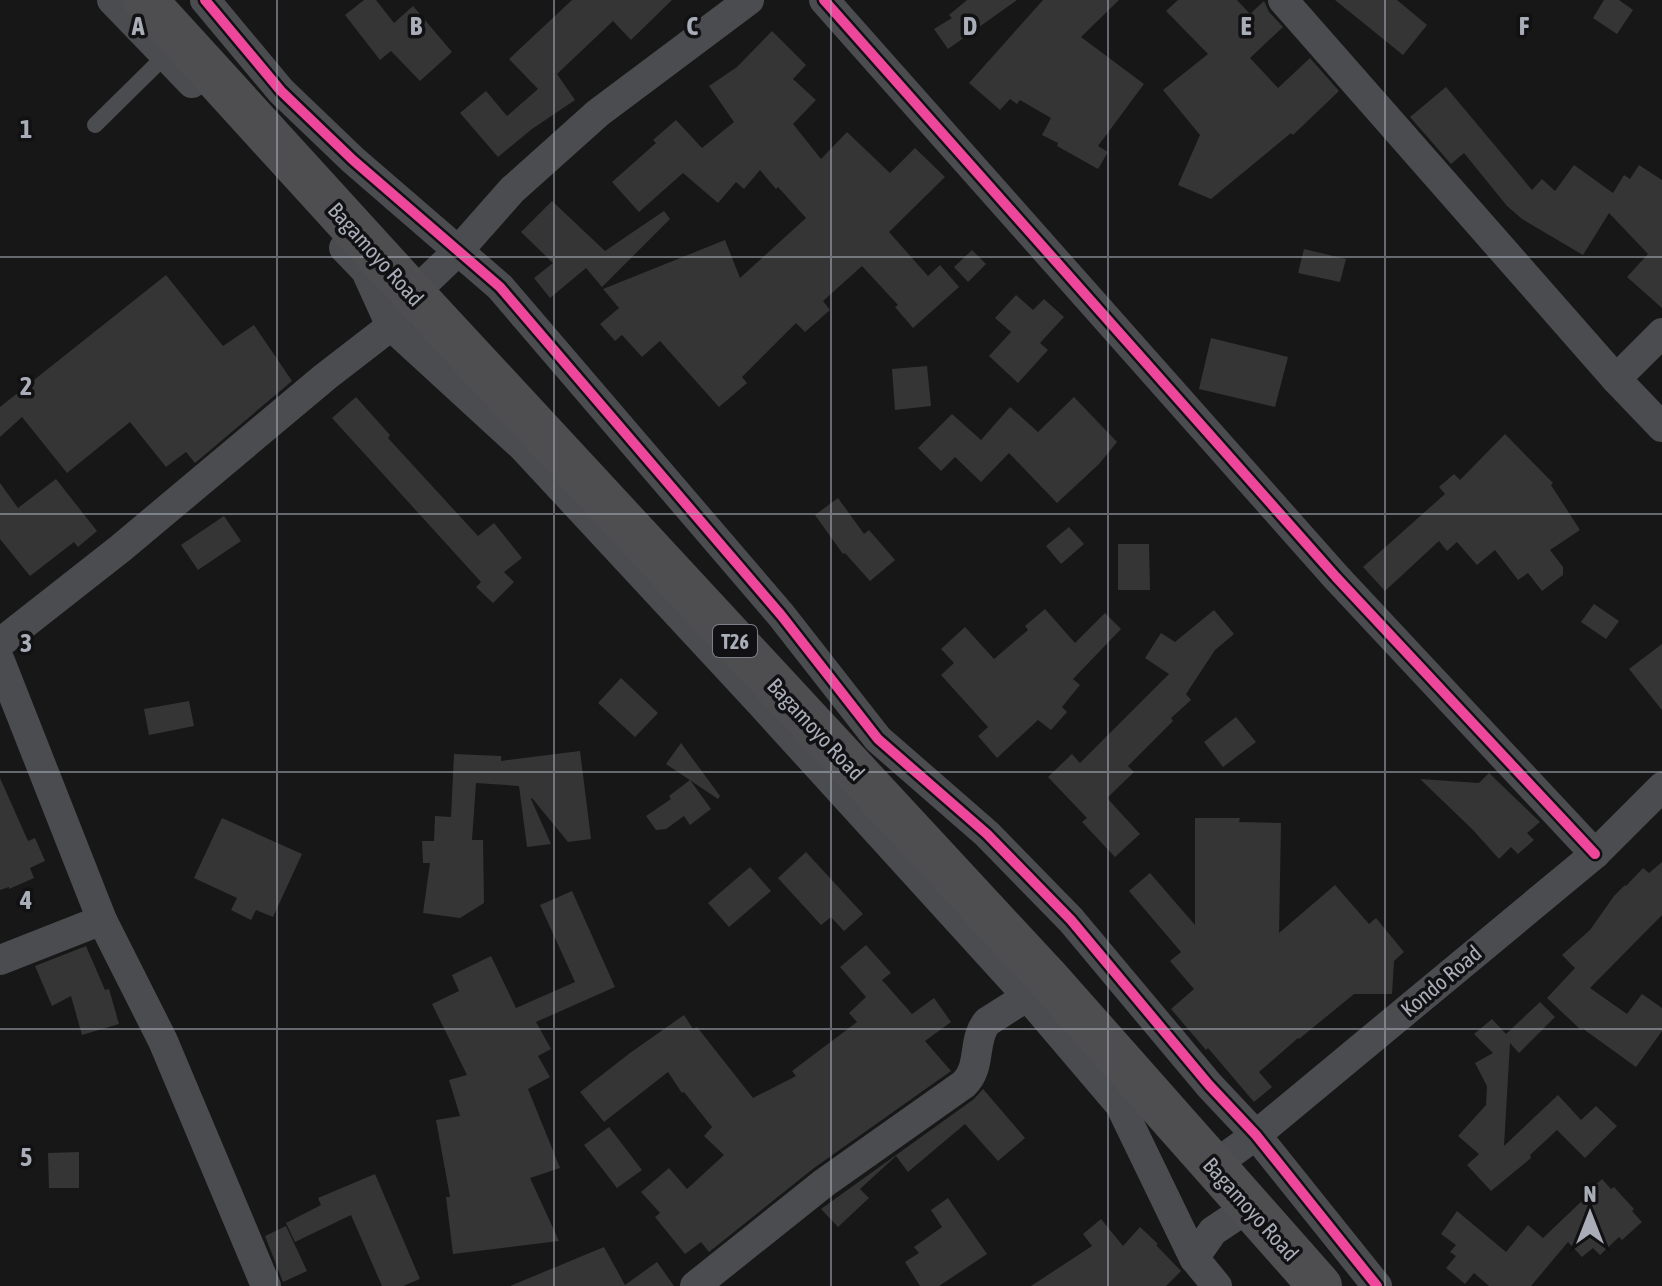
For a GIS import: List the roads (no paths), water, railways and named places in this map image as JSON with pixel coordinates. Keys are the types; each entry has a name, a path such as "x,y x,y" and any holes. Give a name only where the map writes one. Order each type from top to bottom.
{"highway":[{"name":"Bagamoyo Road","path":"145,0 402,310 1039,989 1213,1166 1320,1286"}],"street":[{"path":"112,0 402,310"},
{"path":"205,0 281,91 353,160 500,287 781,615 878,739 987,834 1071,920 1209,1085 1256,1135 1377,1286"},
{"path":"0,643 121,548 402,310 512,190 598,113 749,0"},
{"path":"824,0 1336,577 1595,854"},
{"path":"1283,0 1616,379 1662,427"},
{"path":"1616,379 1662,333"},
{"path":"0,661 102,920 163,1041 266,1286"},
{"name":"Kondo Road","path":"1213,1166 1256,1135 1595,854 1662,787"},
{"path":"0,960 102,920"},
{"path":"695,1286 824,1183 964,1084 975,1066 982,1028 1039,989 1120,1105 1194,1258 1217,1286"},
{"path":"1194,1258 1213,1231 1249,1207"}],"lane":[{"path":"95,125 166,55"}]}
